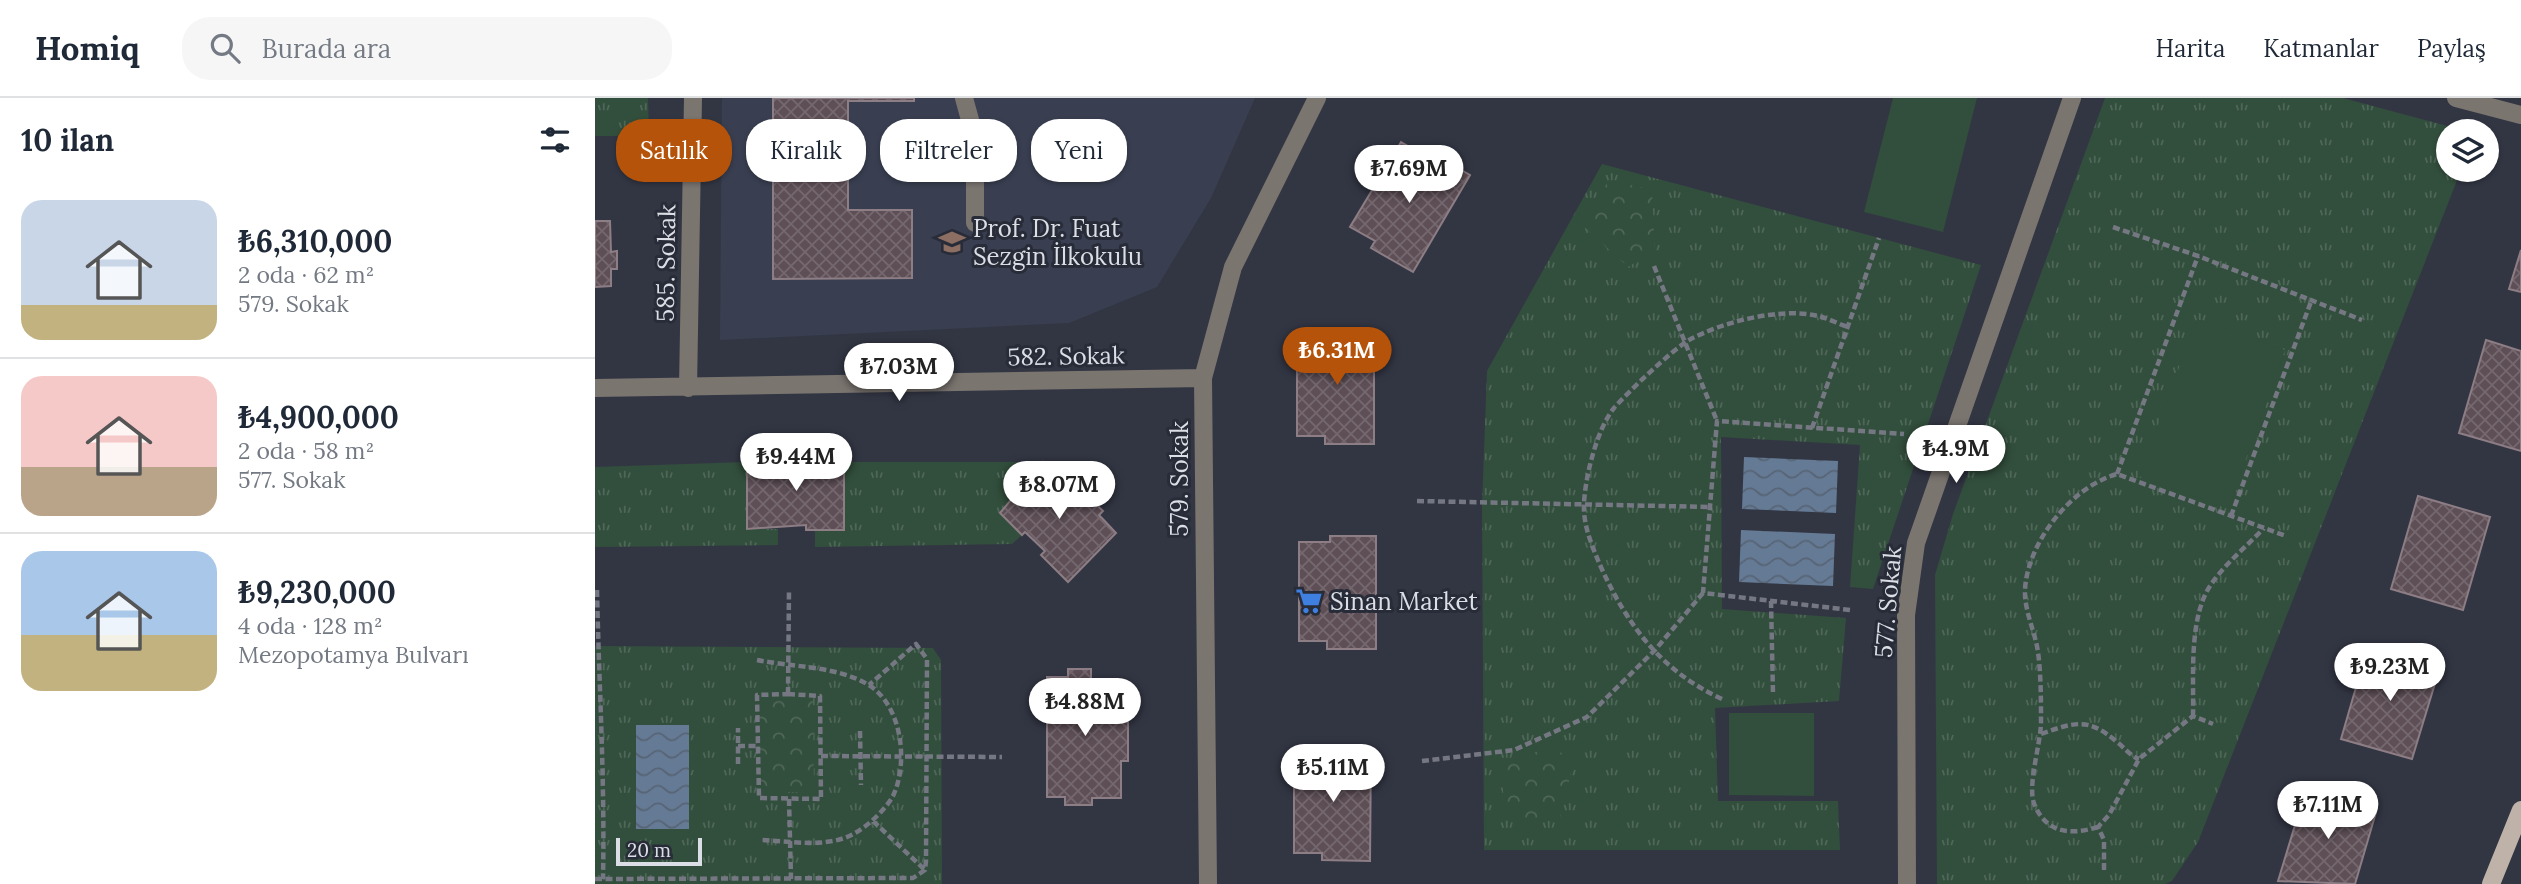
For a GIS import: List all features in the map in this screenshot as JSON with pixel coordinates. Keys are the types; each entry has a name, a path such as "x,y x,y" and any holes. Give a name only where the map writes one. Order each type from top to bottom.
{"main road":[{"path":"2491,884 2521,810"}],"street":[{"name":"585. Sokak","path":"688,388 693,98"},
{"path":"964,98 975,138 975,223"},
{"name":"579. Sokak","path":"1208,884 1203,378 1233,267 1317,98"},
{"name":"577. Sokak","path":"1907,884 1906,615 1916,543 2072,98"},
{"path":"2456,98 2521,115"},
{"name":"582. Sokak","path":"595,387 688,388 1203,378"}],"path":[{"path":"2113,227 2199,256 2362,320"},
{"path":"1812,428 1879,238"},
{"path":"2117,474 2199,256"},
{"path":"1422,761 1514,750 1587,717 1655,650 1703,593 1717,421 1654,266"},
{"path":"2231,516 2312,299"},
{"path":"1722,699 1693,685 1655,650 1637,633 1615,599 1590,542 1584,507 1592,456 1612,410 1685,343 1723,327 1780,314 1817,316 1848,327"},
{"path":"1717,421 1904,434"},
{"path":"2193,716 2139,759 2109,815 2098,827 2079,832 2055,830 2042,818 2031,794 2041,734 2038,652 2026,606 2028,570 2065,507 2082,490 2100,479 2117,474 2286,536"},
{"path":"1417,501 1584,507 1710,507"},
{"path":"2193,716 2195,632 2206,596 2211,584 2264,528"},
{"path":"597,590 600,731 605,779 603,879"},
{"path":"788,694 789,590"},
{"path":"1703,593 1850,611"},
{"path":"1771,601 1773,694"},
{"path":"869,685 916,644 927,659 925,870"},
{"path":"757,660 839,674 869,685 897,722 901,767 893,796 873,821 854,834 833,842 760,840"},
{"path":"757,695 821,696 821,799 759,798 758,746 757,695"},
{"path":"2193,716 2213,724"},
{"path":"2041,734 2087,722 2103,730 2139,759"},
{"path":"738,728 738,764"},
{"path":"860,731 861,785"},
{"path":"738,746 758,746"},
{"path":"821,756 1002,757"},
{"path":"595,779 605,779"},
{"path":"789,799 791,879"},
{"path":"873,821 925,870"},
{"path":"2098,827 2104,839 2104,870"},
{"path":"595,879 913,878 925,870"}],"shaded area":[{"name":"Prof. Dr. Fuat Sezgin İlkokulu","path":"722,98 1255,98 1211,198 1157,287 1069,323 720,340 721,182 732,182 732,119 722,119"}],"green space":[{"path":"595,98 648,98 649,119 616,119 616,136 595,136"},
{"path":"1893,98 1977,98 1943,232 1864,212"},
{"path":"2105,98 2343,98 2436,123 2436,182 2456,182 2198,842 2172,881 2165,884 1937,884 1935,575 1953,514"},
{"path":"1602,164 1981,265 1873,589 1850,587 1860,445 1721,437 1722,609 1846,618 1839,701 1715,708 1718,801 1838,801 1840,850 1484,850 1482,504 1487,371"},
{"path":"1608,181 1652,189 1655,250 1628,267 1583,226"},
{"path":"2197,319 2285,350 2228,509 2139,476"},
{"path":"747,462 747,529 778,529 778,545 595,547 595,467"},
{"path":"844,462 1043,462 1000,513 1022,535 1012,544 815,547 815,530 844,530"},
{"path":"595,646 933,648 941,660 942,884 595,884"},
{"path":"759,697 813,697 814,792 760,792"},
{"path":"1729,713 1814,713 1814,796 1729,795"},
{"path":"1554,746 1573,764 1559,822 1504,817 1502,763"}],"water":[{"path":"1744,457 1838,461 1836,513 1742,509"},
{"path":"1741,530 1835,534 1833,586 1739,582"},
{"path":"636,725 689,725 689,829 636,829"}],"building":[{"path":"773,98 914,98 914,101 848,101 848,119 773,119"},
{"path":"1401,142 1427,157 1430,152 1470,175 1413,272 1371,248 1375,241 1350,227"},
{"path":"773,182 848,182 848,210 912,210 912,278 773,279"},
{"path":"595,221 610,221 611,252 617,251 617,269 611,269 611,286 595,287"},
{"path":"2521,250 2521,292 2509,289"},
{"path":"1328,331 1374,331 1374,444 1325,444 1325,436 1297,436 1297,337 1328,337"},
{"path":"2486,340 2521,351 2521,451 2459,433"},
{"path":"775,455 819,455 819,462 844,462 844,530 806,530 806,525 747,529 747,462 775,462"},
{"path":"1043,462 1067,484 1071,480 1103,511 1099,515 1116,533 1068,582 1041,555 1045,551 1025,532 1022,535 1000,513"},
{"path":"2418,496 2490,517 2463,610 2391,589"},
{"path":"1330,536 1376,536 1376,649 1327,649 1327,641 1299,641 1299,542 1330,542"},
{"path":"2368,646 2440,667 2412,759 2341,739"},
{"path":"1068,669 1091,669 1091,681 1121,681 1121,713 1128,713 1128,761 1121,761 1121,798 1092,798 1092,805 1065,805 1065,797 1047,797 1047,677 1068,677"},
{"path":"1324,748 1371,748 1370,861 1322,860 1322,853 1294,853 1294,754 1324,754"},
{"path":"2306,789 2377,809 2355,884 2278,881"}],"place":[{"name":"Prof. Dr. Fuat Sezgin İlkokulu","path":"952,242"},
{"name":"Sinan Market","path":"1309,601"}]}
